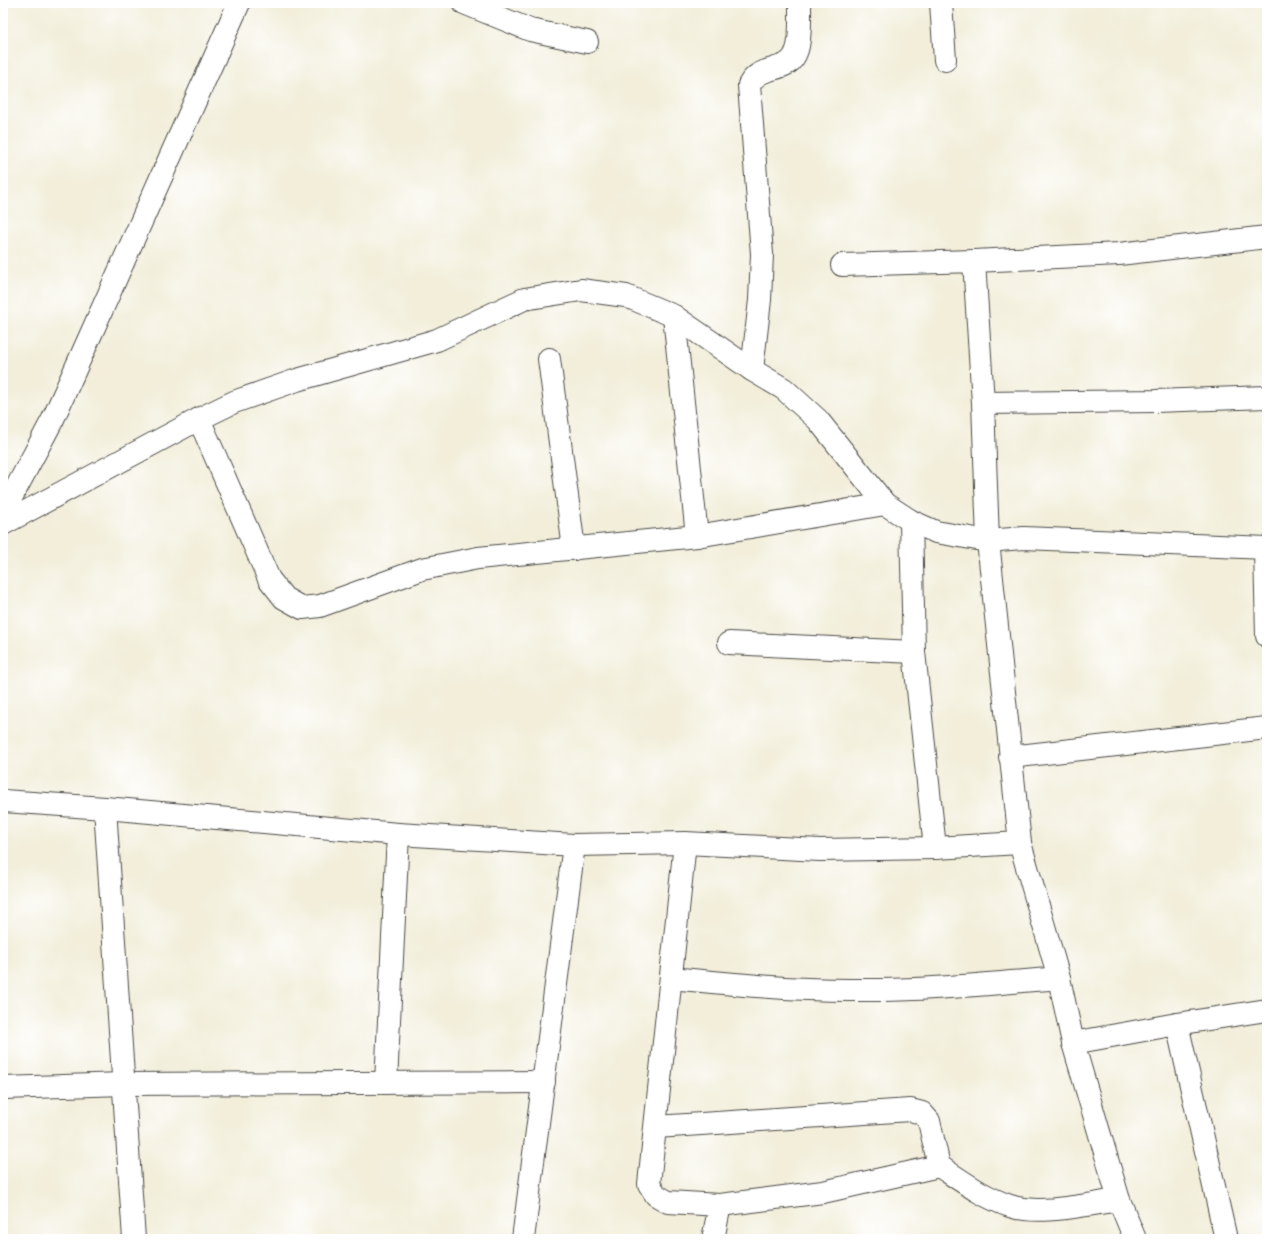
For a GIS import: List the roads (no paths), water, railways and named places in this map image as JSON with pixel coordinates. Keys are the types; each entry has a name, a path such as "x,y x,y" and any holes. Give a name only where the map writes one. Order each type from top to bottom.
{"street":[{"path":"3,513 53,419 239,3"},
{"path":"464,3 530,30 587,42"},
{"path":"752,370 760,300 762,254 749,85 754,77 761,72 786,65 798,50 800,3"},
{"path":"941,3 945,60"},
{"path":"842,265 974,261 1119,254 1267,237"},
{"path":"974,261 983,402 988,541 1020,843 1059,978 1073,1043 1119,1200 1136,1239"},
{"path":"3,524 199,419 234,402 297,380 437,340 524,299 581,290 626,296 674,316 752,370 784,389 818,420 885,504 911,521 936,532 988,541 1024,538 1266,548 1267,636"},
{"path":"674,316 697,536"},
{"path":"549,359 574,549"},
{"path":"983,402 1267,397"},
{"path":"199,419 269,579 284,598 302,608 320,606 422,569 478,558 697,536 885,504"},
{"path":"911,521 914,652 935,848"},
{"path":"729,643 914,652"},
{"path":"1010,757 1267,728"},
{"path":"3,802 105,808 398,834 574,845 685,843 820,850 935,848 1020,843"},
{"path":"105,808 134,1239"},
{"path":"386,1083 398,834"},
{"path":"685,843 672,978 649,1184 656,1195 668,1202 720,1205 824,1192 939,1166"},
{"path":"522,1239 544,1082 574,845"},
{"path":"672,978 747,986 850,990 941,988 1059,978"},
{"path":"1073,1043 1177,1024 1267,1010"},
{"path":"1177,1024 1226,1239"},
{"path":"3,1088 123,1084 544,1082"},
{"path":"656,1127 910,1110 922,1113 929,1121 939,1166 979,1193 1011,1207 1049,1210 1119,1200"},
{"path":"713,1239 720,1205"}]}
